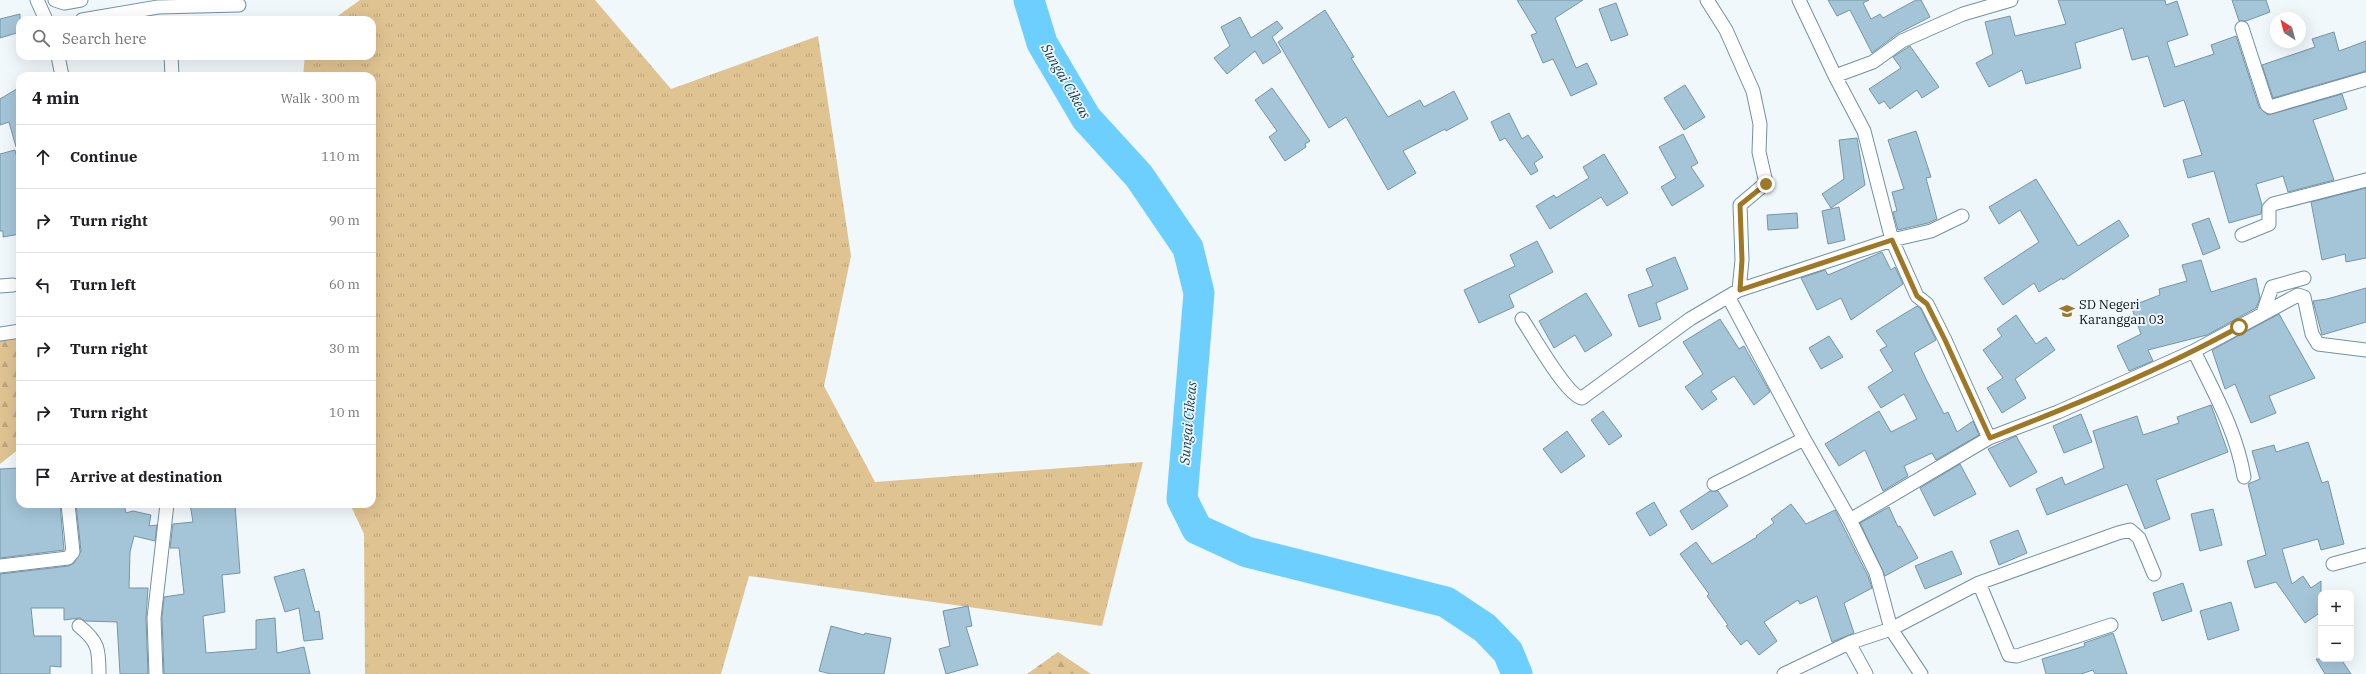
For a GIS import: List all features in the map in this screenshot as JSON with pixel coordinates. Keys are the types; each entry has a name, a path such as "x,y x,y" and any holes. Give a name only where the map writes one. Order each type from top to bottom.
{"street":[{"path":"37,0 44,16"},
{"path":"55,0 64,3 81,0"},
{"path":"1707,0 1735,48 1753,91 1760,124 1759,152 1766,183 1740,205 1742,260 1734,294 1804,439 1850,520 1876,573 1891,629 1921,674"},
{"path":"1799,0 1835,76 1864,131 1892,240 1917,296 1927,304 1945,340 1990,438"},
{"path":"1835,76 1873,62 1902,41 1963,14 2011,0"},
{"path":"103,16 140,9 169,14 239,5"},
{"path":"2242,28 2267,105 2270,107 2366,79"},
{"path":"59,60 61,72"},
{"path":"171,60 172,72"},
{"path":"2242,235 2270,224 2269,209 2273,204 2366,180"},
{"path":"1522,319 1555,371 1575,396 1582,398 1690,320 1734,294 1892,240 1931,231 1962,216"},
{"path":"2263,313 2272,287 2304,278"},
{"path":"1850,520 1990,438 2058,412 2194,350 2263,313 2302,295 2312,334 2316,343 2322,346 2366,350"},
{"path":"0,334 16,332"},
{"path":"2194,350 2233,430 2244,477"},
{"path":"1714,484 1804,439"},
{"path":"0,566 68,558 71,556 73,552 68,508"},
{"path":"156,674 154,618 167,508"},
{"path":"1784,674 1849,643 1891,629 1979,583 2130,530 2139,538 2154,574"},
{"path":"2333,564 2366,555"},
{"path":"1979,583 2009,656 2018,656 2111,625"},
{"path":"80,626 87,633 99,651 99,674"},
{"path":"1849,643 1866,674"}],"green space":[{"path":"360,0 595,0 671,89 818,36 851,256 824,386 875,482 1143,462 1102,626 749,576 721,674 365,674 364,534 352,508 376,508 376,72 303,72 305,60 376,60 376,16 338,16"},
{"path":"16,336 16,451 0,464 0,338"},
{"path":"1058,652 1091,674 1027,674"}],"building":[{"path":"1517,0 1583,0 1555,18 1576,68 1587,63 1597,84 1571,96 1553,59 1543,63 1531,35 1537,33"},
{"path":"1828,0 1869,0 1863,3 1871,19 1880,14 1883,18 1916,0 1921,0 1930,17 1897,34 1872,53 1850,10 1837,16"},
{"path":"2058,0 2165,0 2166,5 2177,1 2188,35 2167,42 2175,67 2214,54 2211,45 2236,36 2259,107 2268,115 2342,94 2347,109 2313,120 2334,180 2288,192 2283,176 2256,184 2262,205 2261,214 2229,223 2214,171 2188,178 2183,160 2202,155 2184,100 2164,107 2148,56 2132,60 2123,28 2075,43 2081,68 2026,84 2022,70 1989,87 1976,63 1993,54 1985,22 2010,16 2015,36 2066,24"},
{"path":"2232,0 2266,0 2270,12 2246,21 2239,21"},
{"path":"1616,3 1628,35 1611,41 1599,9"},
{"path":"1325,10 1354,57 1351,58 1388,117 1420,100 1424,107 1454,91 1468,119 1403,151 1416,173 1388,190 1346,117 1329,128 1278,42"},
{"path":"20,14 20,16 16,16 16,33 0,38 0,19"},
{"path":"1240,17 1251,38 1277,21 1283,28 1272,37 1281,52 1263,64 1255,51 1227,74 1214,58 1230,46 1221,27"},
{"path":"2334,32 2339,51 2366,41 2366,71 2273,98 2262,65 2315,47 2312,39"},
{"path":"1910,46 1939,87 1922,98 1917,90 1890,109 1884,101 1879,104 1869,89 1901,68 1893,57"},
{"path":"1685,85 1705,117 1684,130 1664,98"},
{"path":"1272,88 1310,141 1305,144 1306,147 1285,161 1269,137 1277,131 1255,100"},
{"path":"16,89 16,147 9,122 0,125 0,99"},
{"path":"1509,113 1522,139 1528,135 1543,157 1534,163 1538,171 1531,175 1505,138 1500,141 1491,122"},
{"path":"1916,131 1931,177 1926,178 1937,219 1928,223 1898,230 1893,212 1897,211 1892,192 1904,189 1888,140"},
{"path":"1683,134 1698,163 1691,167 1704,186 1672,206 1661,187 1676,178 1659,147"},
{"path":"1857,138 1865,185 1831,208 1822,194 1844,179 1839,140"},
{"path":"15,150 16,154 16,235 3,237 3,231 0,231 0,154"},
{"path":"1604,154 1628,193 1607,206 1601,197 1550,229 1536,206 1554,195 1556,198 1589,178 1583,167"},
{"path":"2036,179 2078,246 2119,220 2129,236 2063,280 2062,278 2039,292 2034,283 2003,305 1984,278 2039,242 2020,210 1999,224 1989,207"},
{"path":"2366,188 2366,258 2346,262 2345,254 2322,260 2311,202"},
{"path":"1839,207 1845,240 1828,244 1822,211"},
{"path":"1797,213 1798,228 1768,230 1767,215"},
{"path":"2209,218 2220,248 2203,255 2192,224"},
{"path":"1537,241 1553,272 1509,295 1514,307 1479,323 1464,290 1515,266 1510,255"},
{"path":"1882,252 1891,270 1895,267 1903,284 1851,320 1841,298 1817,310 1801,278 1825,270 1828,275"},
{"path":"1675,257 1688,289 1656,303 1661,319 1639,327 1628,295 1653,286 1646,269"},
{"path":"2201,260 2211,292 2256,278 2260,298 2256,308 2207,335 2148,350 2153,361 2129,371 2117,346 2141,334 2131,306 2160,295 2159,289 2187,281 2182,265"},
{"path":"2366,288 2366,322 2322,335 2313,301 2327,299"},
{"path":"1586,293 1612,335 1585,352 1575,335 1554,348 1539,321"},
{"path":"1917,306 1921,309 1936,340 1914,353 1926,379 1944,414 1948,412 1957,432 1973,421 1979,435 1936,460 1932,453 1904,466 1908,476 1883,491 1865,450 1839,466 1825,444 1879,411 1891,432 1917,419 1904,394 1881,408 1868,387 1893,371 1880,350 1887,346 1876,331"},
{"path":"2279,314 2315,378 2269,396 2276,413 2251,423 2235,384 2225,389 2212,350"},
{"path":"2016,315 2036,344 2046,337 2055,350 2015,379 2026,398 2002,413 1987,388 2003,378 1983,350 2002,336 1997,329"},
{"path":"1720,319 1739,349 1744,346 1770,392 1754,405 1734,376 1711,391 1717,399 1702,410 1685,387 1703,374 1683,342"},
{"path":"1829,336 1843,357 1821,369 1809,348"},
{"path":"2211,405 2228,452 2156,480 2170,519 2145,529 2127,484 2047,515 2036,489 2062,477 2065,485 2104,468 2093,431 2137,416 2143,435 2179,423 2177,417"},
{"path":"1603,411 1622,436 1609,445 1591,420"},
{"path":"2081,414 2092,442 2064,453 2053,426"},
{"path":"1567,431 1585,456 1561,473 1543,449"},
{"path":"2016,436 2037,472 2010,487 1988,449"},
{"path":"2308,442 2322,483 2328,481 2344,544 2321,550 2318,539 2282,549 2292,584 2303,576 2311,588 2321,581 2321,590 2318,590 2318,614 2305,623 2276,582 2255,588 2247,561 2266,555 2248,484 2260,479 2252,451 2274,445 2276,452"},
{"path":"1960,464 1976,494 1934,516 1920,488"},
{"path":"16,468 16,508 60,508 64,550 0,558 0,469"},
{"path":"1710,491 1718,491 1728,506 1692,530 1680,511"},
{"path":"1654,502 1667,525 1650,536 1636,513"},
{"path":"1791,504 1806,524 1835,510 1868,576 1872,588 1844,603 1854,633 1832,642 1817,596 1800,604 1798,600 1764,622 1777,641 1759,655 1747,640 1741,645 1726,626 1728,625 1707,596 1709,594 1680,554 1696,542 1712,564 1757,537 1756,536 1774,523 1771,519"},
{"path":"1889,507 1898,527 1900,526 1918,558 1885,576 1860,523"},
{"path":"76,508 125,508 126,513 133,511 151,515 149,526 157,525 155,541 134,536 130,552 129,588 148,588 146,618 148,674 120,674 117,622 85,621 80,618 64,620 64,608 31,608 34,636 61,636 61,667 50,666 50,674 0,674 0,574 69,566 74,563 81,551"},
{"path":"191,508 235,508 240,573 222,575 225,612 203,616 206,653 256,649 256,620 275,618 277,653 304,647 310,674 164,674 162,618 164,597 184,594 179,548 170,548 173,524 193,522"},
{"path":"2213,509 2222,545 2200,551 2191,514"},
{"path":"2018,530 2027,553 1999,565 1990,541"},
{"path":"1952,551 1962,574 1925,589 1915,566"},
{"path":"304,569 315,612 319,611 323,639 304,641 299,608 285,612 274,577"},
{"path":"2183,583 2192,611 2162,621 2153,593"},
{"path":"2231,602 2239,630 2208,640 2200,611"},
{"path":"968,606 972,626 966,627 978,665 946,674 939,649 950,646 943,611"},
{"path":"831,626 864,635 865,633 891,638 884,674 831,674 819,671"},
{"path":"2113,633 2127,674 2095,674 2093,670 2081,674 2046,674 2042,659 2085,646 2084,643"},
{"path":"2316,659 2318,659 2318,662 2343,662 2351,674 2325,674"}],"waterway":[{"name":"Sungai Cikeas","path":"1029,0 1042,43 1086,118 1139,176 1188,248 1199,293 1182,499 1197,529 1247,552 1446,602 1485,628 1508,652 1517,674"}],"place":[{"name":"SD Negeri Karanggan 03","path":"2067,311"}],"route":[{"path":"1766,184 1740,204 1742,260 1740,290 1892,240 1917,296 1920,300 1927,304 1945,340 1990,438 2058,412 2216,340 2239,327"}]}
